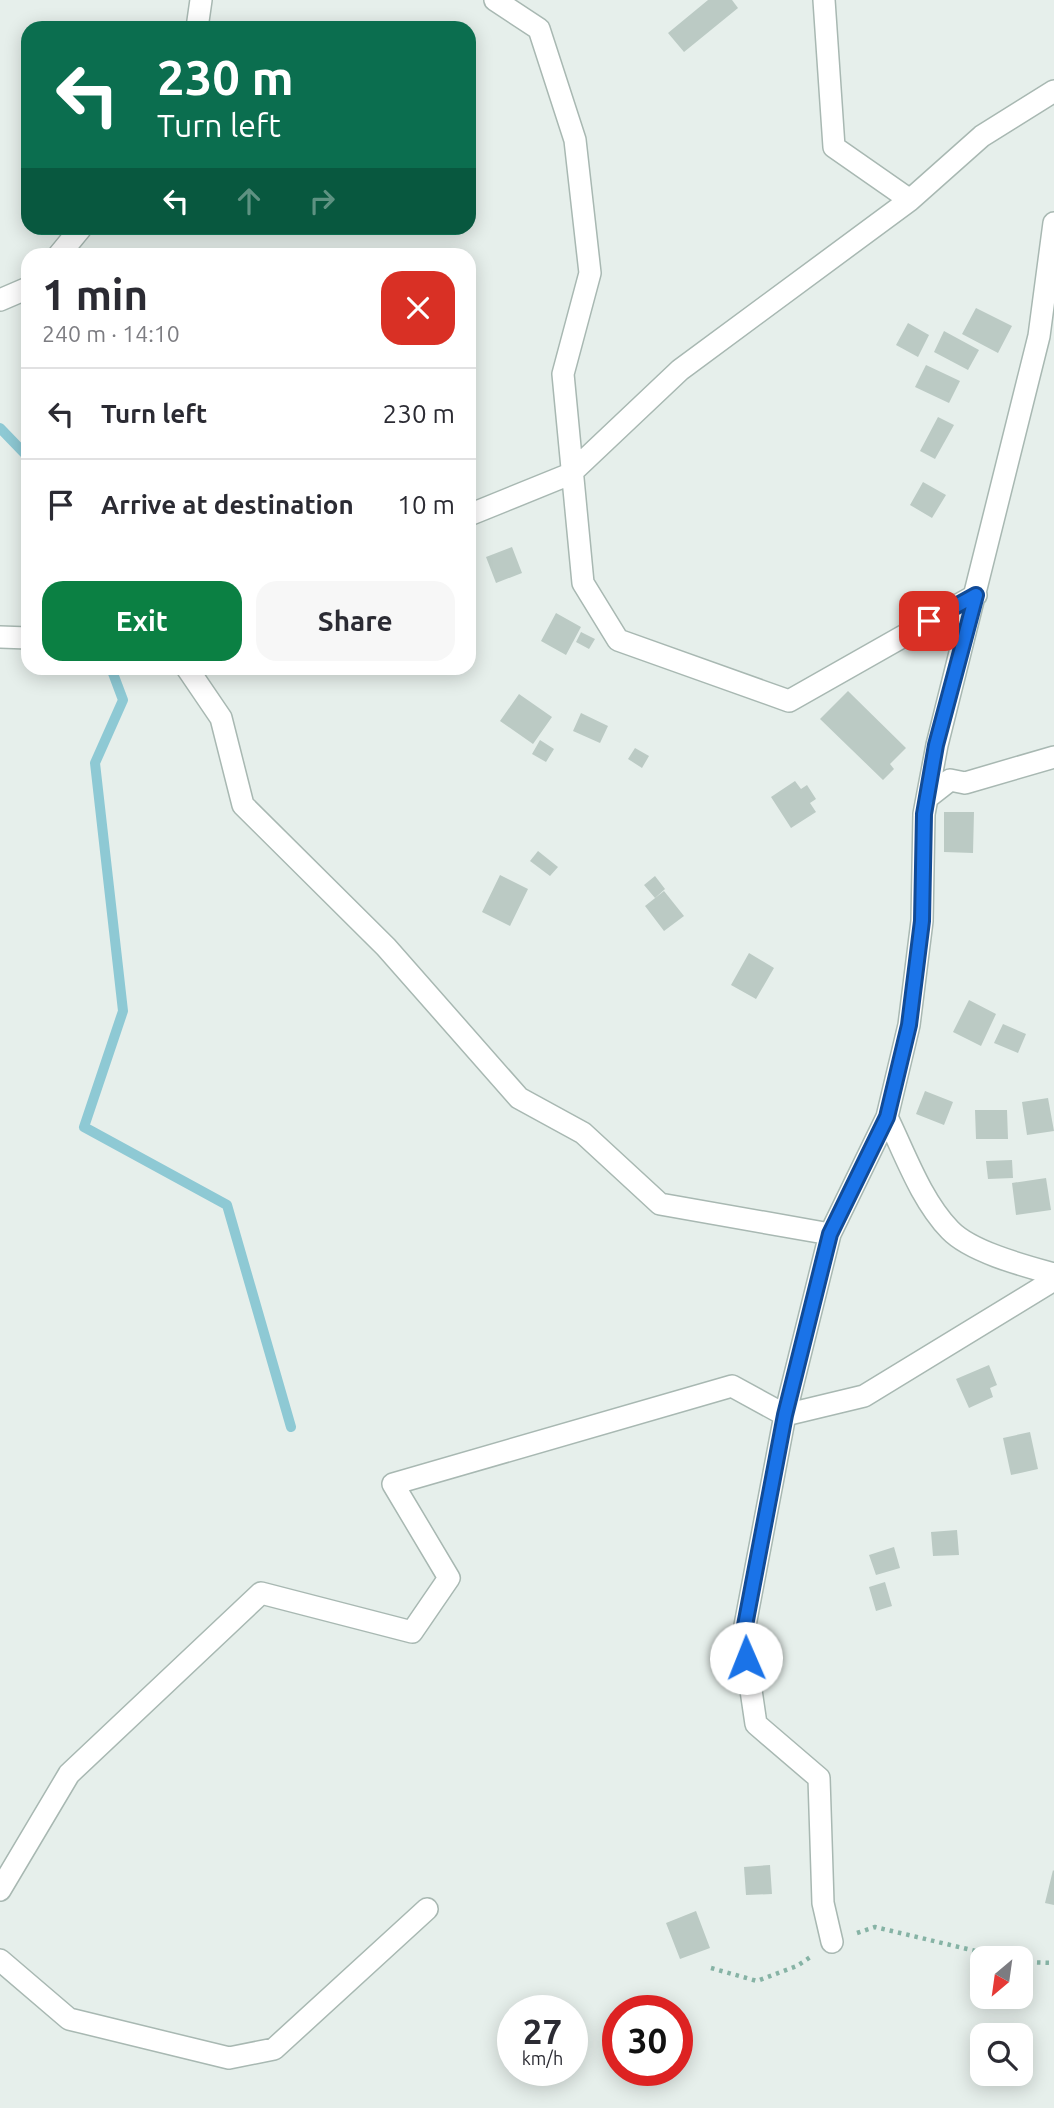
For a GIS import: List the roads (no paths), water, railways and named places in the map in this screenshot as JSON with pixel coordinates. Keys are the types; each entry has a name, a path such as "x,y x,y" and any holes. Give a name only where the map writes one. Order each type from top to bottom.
{"street":[{"path":"198,21 201,0"},
{"path":"495,0 539,29 575,140 590,273 563,374 570,474 583,583 618,640 789,701 976,595"},
{"path":"824,0 834,148 910,200"},
{"path":"476,512 570,474 680,370 910,200 982,136 1054,90"},
{"path":"832,1942 822,1903 819,1778 756,1724 743,1636 785,1415 830,1234 887,1117 909,1025 919,947 927,798 936,745 1039,337 1054,223"},
{"path":"0,300 21,291"},
{"path":"0,637 21,638"},
{"path":"192,675 221,718 243,805 386,947 519,1098 583,1133 660,1204 830,1234"},
{"path":"927,798 950,780 965,783 1054,757"},
{"path":"887,1117 918,1182 951,1231 1002,1260 1054,1274"},
{"path":"0,1890 69,1774 261,1593 412,1632 449,1578 393,1484 732,1386 785,1415 864,1396 1054,1280"},
{"path":"0,1960 4,1960 69,2019 229,2058 274,2049 427,1909"}],"waterway":[{"path":"0,428 21,450"},
{"path":"114,675 123,700 95,763 123,1011 84,1127 227,1205 291,1427"}]}
